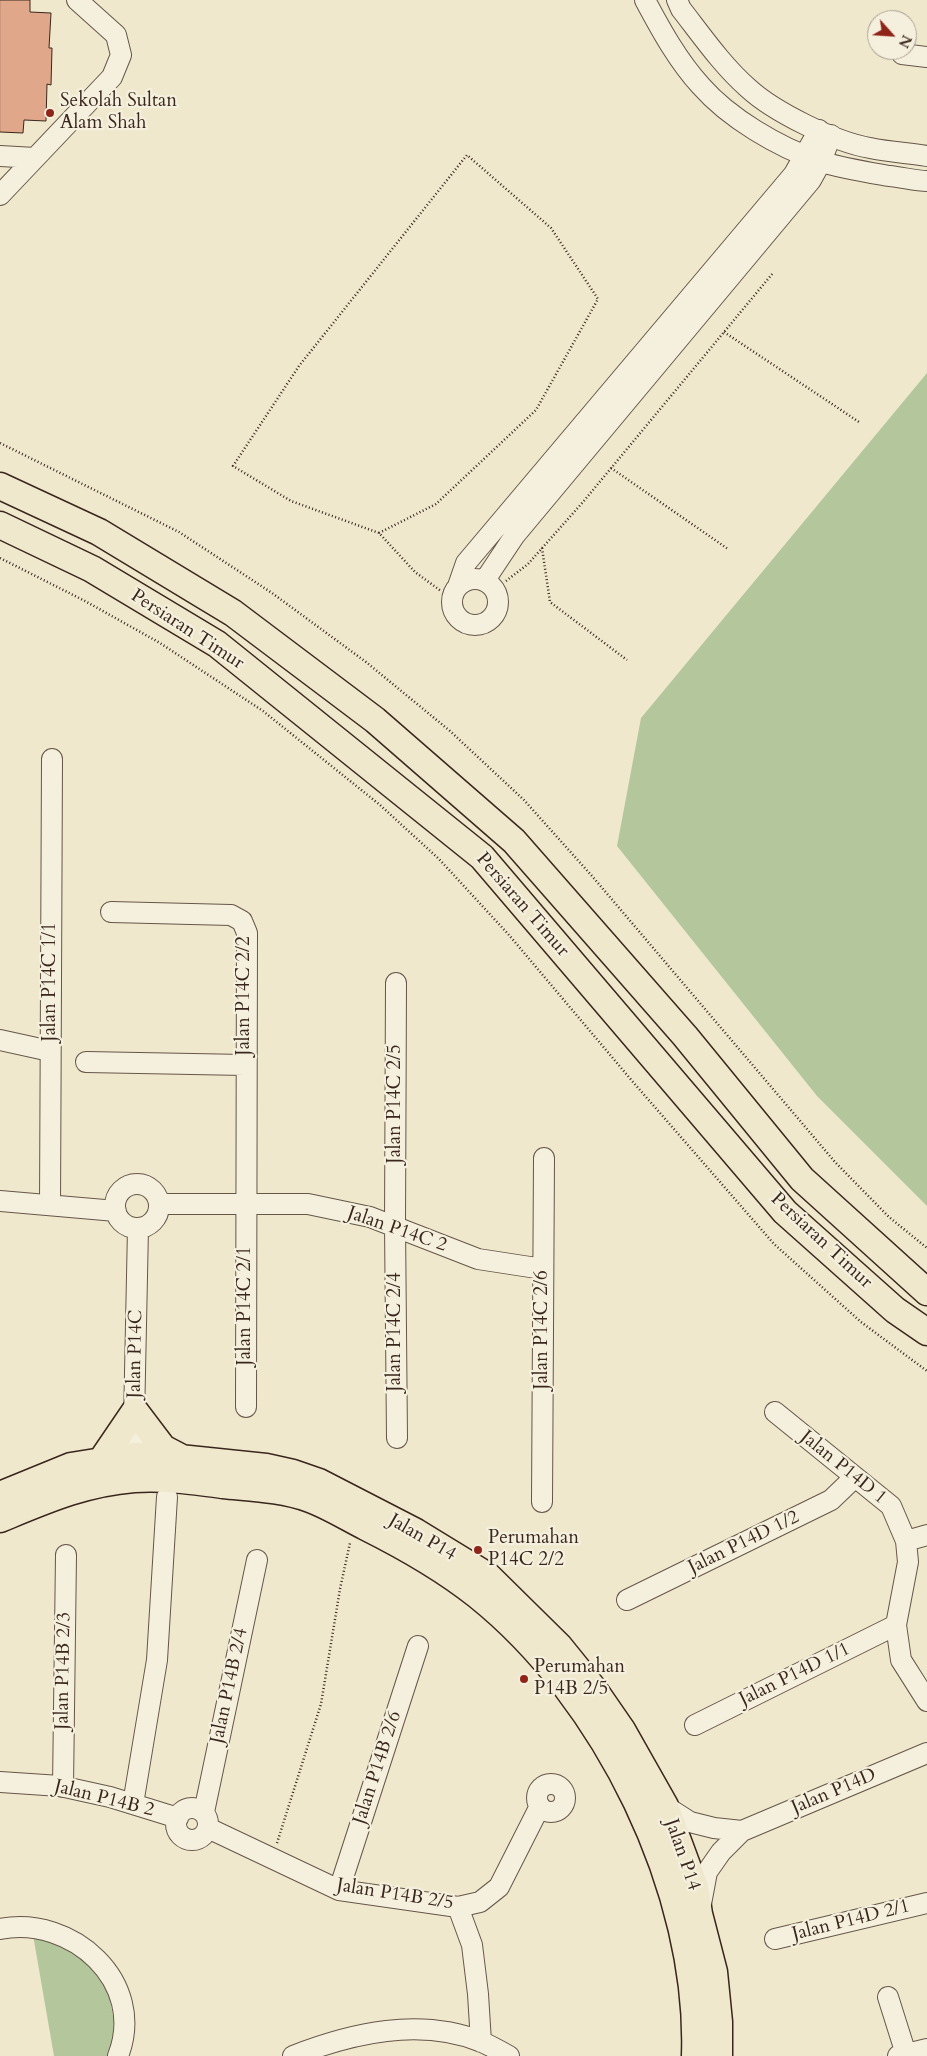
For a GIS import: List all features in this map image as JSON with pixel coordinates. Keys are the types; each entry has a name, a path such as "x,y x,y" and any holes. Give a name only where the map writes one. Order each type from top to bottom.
{"main road":[{"name":"Persiaran Timur","path":"0,486 99,532 233,613 375,720 514,841 685,1036 802,1179 927,1292"},
{"name":"Persiaran Timur","path":"0,525 92,569 216,644 482,856 785,1212 895,1310 927,1332"},
{"path":"100,1460 135,1411 163,1448 184,1459"},
{"name":"Jalan P14","path":"0,1519 71,1490 170,1457 266,1467 293,1473 319,1482 416,1532 488,1576 559,1646 593,1688 622,1730 665,1806 695,1887 699,1914 714,1972 719,2022 719,2056"},
{"name":"Jalan P14","path":"0,1495 71,1466 100,1460 163,1478 286,1492 312,1500 405,1547 476,1595 546,1662 578,1701 603,1740 641,1812 672,1890 692,1974 696,2026 695,2056"}],"street":[{"path":"0,196 112,77 122,55 116,35 77,0"},
{"path":"645,0 663,34 701,86 728,110 756,130 813,159 862,172 927,180"},
{"path":"677,0 681,9 725,66 771,107 825,132 869,148 927,156"},
{"path":"813,159 794,174 466,563 454,592 454,613 464,623 479,625 492,618 498,605 490,585 515,535 811,180 813,159 825,132"},
{"path":"0,156 35,158"},
{"path":"454,592 470,578 490,585"},
{"name":"Jalan P14C 1/1","path":"50,1205 52,759"},
{"name":"Jalan P14C 2/2","path":"111,912 231,915 242,921 247,933 247,1204"},
{"name":"Jalan P14C 2/5","path":"395,1225 396,983"},
{"path":"0,1040 50,1051"},
{"path":"86,1062 246,1065"},
{"name":"Jalan P14C 2/6","path":"542,1502 544,1158"},
{"path":"134,1184 141,1184 154,1191 160,1204 156,1218 145,1227 138,1228 124,1224 116,1211 117,1196 127,1186 134,1184"},
{"path":"0,1201 116,1211"},
{"name":"Jalan P14C 2","path":"160,1204 308,1204 370,1217 395,1225 478,1259 543,1270"},
{"name":"Jalan P14C 2/1","path":"246,1407 247,1204"},
{"name":"Jalan P14C 2/4","path":"395,1225 397,1438"},
{"name":"Jalan P14C","path":"133,1468 138,1228"},
{"name":"Jalan P14D 1","path":"775,1412 891,1506 906,1540 908,1562 896,1625 901,1660 927,1701"},
{"name":"Jalan P14D 1/2","path":"627,1600 831,1500 855,1478"},
{"path":"133,1804 157,1660 167,1497"},
{"path":"906,1540 927,1535"},
{"name":"Jalan P14B 2/3","path":"63,1786 66,1555"},
{"name":"Jalan P14B 2/4","path":"206,1820 256,1560"},
{"name":"Jalan P14D 1/1","path":"695,1725 896,1625"},
{"name":"Jalan P14B 2/6","path":"339,1890 418,1646"},
{"name":"Jalan P14D","path":"699,1914 707,1872 721,1852 742,1831 927,1752"},
{"name":"Jalan P14B 2","path":"0,1782 63,1786 178,1818"},
{"name":"Jalan P14B 2/5","path":"206,1820 272,1859 339,1890 458,1907 480,1902 499,1887 540,1806"},
{"name":"Jalan P14D","path":"665,1806 690,1822 714,1828 742,1831"},
{"name":"Jalan P14B 2","path":"188,1808 194,1808 206,1820 203,1837 194,1841 184,1838 177,1830 178,1818 188,1808"},
{"name":"Jalan P14D 2/1","path":"775,1939 927,1902"},
{"path":"458,1907 472,1945 481,2042"},
{"path":"0,1929 30,1927 51,1930 72,1940 107,1971 120,1993 124,2017 123,2044 118,2056"},
{"path":"888,1996 902,2055 927,2049"},
{"path":"293,2056 332,2041 370,2033 411,2029 445,2032 481,2042 510,2056"}],"path":[{"path":"379,533 436,504 536,410 598,299 551,228 467,155 300,366 233,466 292,501 379,533 415,572 454,592"},
{"path":"490,585 528,564 611,468 773,273"},
{"path":"724,332 859,422"},
{"path":"611,468 728,549"},
{"path":"542,548 550,602 627,660"},
{"path":"0,558 85,601 184,659 263,711 380,805 438,859 509,934 633,1082 774,1244 861,1322 927,1371"},
{"path":"272,1859 321,1704 340,1589 350,1542"}],"green space":[{"path":"927,373 927,1206 817,1096 617,846 641,718"},
{"path":"33,1935 70,1950 87,1962 108,1990 114,2021 112,2044 108,2056 54,2056"}],"building":[{"path":"0,0 30,0 30,12 51,13 49,48 52,48 51,85 47,84 46,121 24,120 23,133 0,132"}],"place":[{"name":"Sekolah Sultan Alam Shah","path":"50,113"},
{"name":"Perumahan P14C 2/2","path":"478,1550"},
{"name":"Perumahan P14B 2/5","path":"524,1679"}]}
